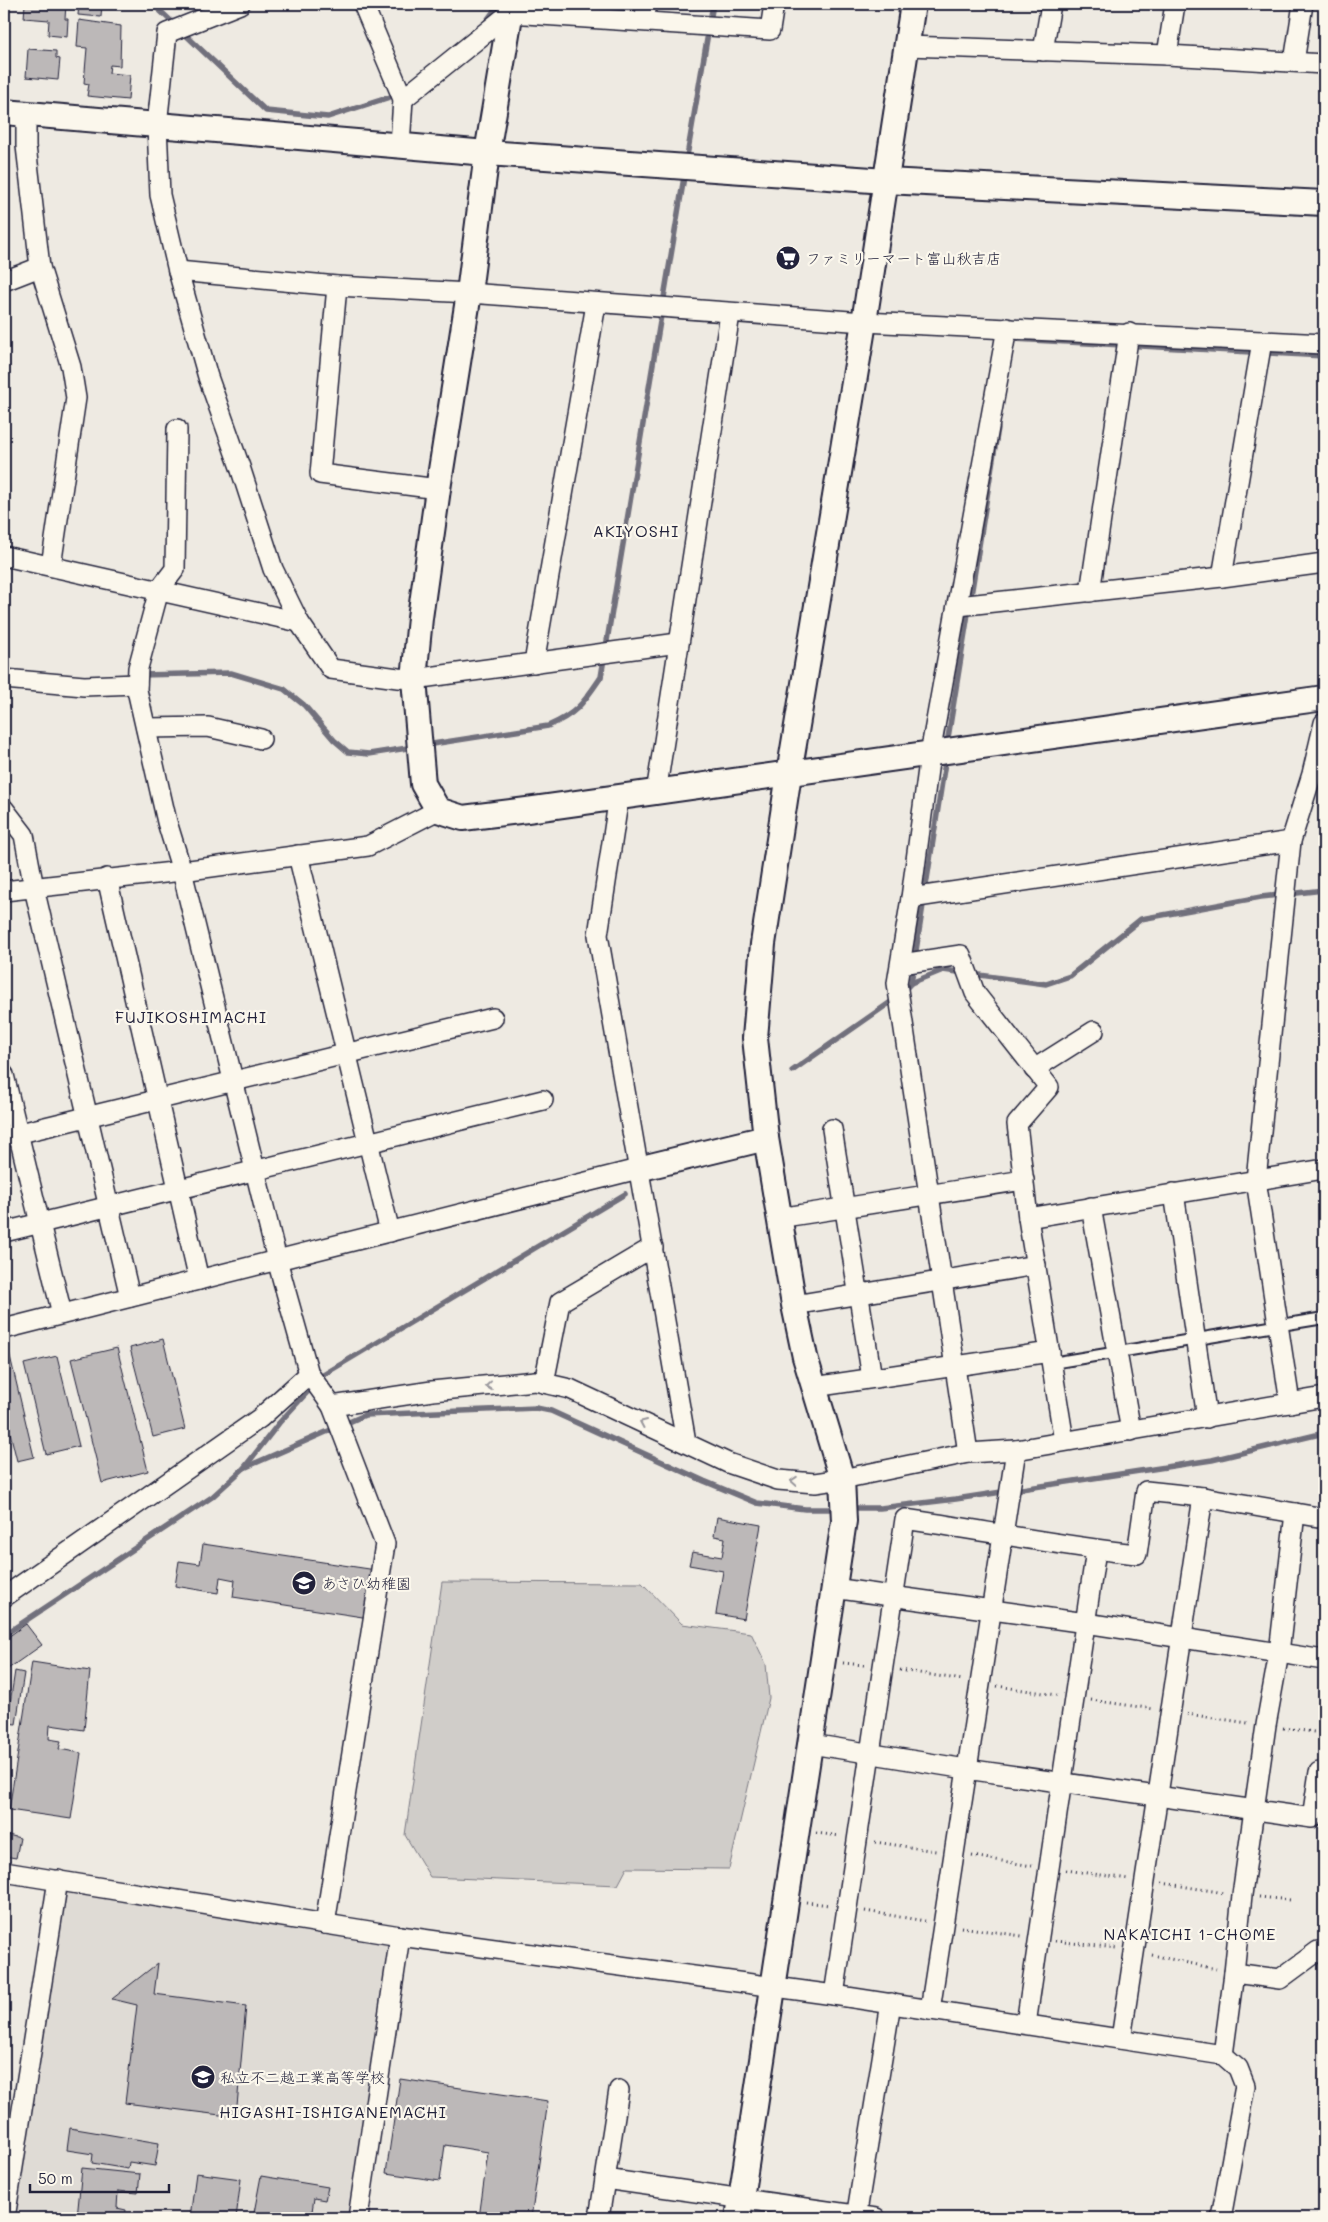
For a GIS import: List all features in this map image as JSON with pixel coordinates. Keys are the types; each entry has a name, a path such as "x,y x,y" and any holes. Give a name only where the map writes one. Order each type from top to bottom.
{"street":[{"path":"240,4 167,33 157,126 160,194 178,272 208,377 274,569 299,622 331,669 414,679 678,643"},
{"path":"363,4 403,99 400,145"},
{"path":"403,99 511,8 646,12 696,25 770,30 774,4"},
{"path":"740,2208 775,1987 844,1521 842,1479 804,1357 778,1218 766,1138 756,1038 763,944 914,4"},
{"path":"1043,51 1051,4"},
{"path":"1167,55 1175,4"},
{"path":"1294,62 1303,4"},
{"path":"511,8 487,153 438,489 420,618 414,679 423,784 438,810 463,818 619,796 656,793 1324,698"},
{"path":"907,46 1167,55 1324,64"},
{"path":"51,566 76,398 71,367 40,267 26,146 15,113 487,153 886,182 1324,203"},
{"path":"4,281 40,267"},
{"path":"178,272 337,286 468,293 730,314 1324,344"},
{"path":"337,286 320,474 438,489"},
{"path":"534,663 596,304"},
{"path":"656,793 730,314"},
{"path":"968,1453 897,983 911,898 930,754 1007,328"},
{"path":"1090,592 1128,333"},
{"path":"1222,577 1262,341"},
{"path":"177,429 175,569 159,590 138,676 146,728 167,822 182,871 277,1260 309,1374 332,1406 385,1544 325,1924"},
{"path":"4,556 299,622"},
{"path":"958,606 1222,577 1324,563"},
{"path":"4,678 84,686 138,676"},
{"path":"1290,1403 1256,1180 1291,841 1318,776 1324,723"},
{"path":"146,728 208,727 260,739"},
{"path":"619,796 598,935 686,1442"},
{"path":"4,810 24,835 34,888 130,1297"},
{"path":"4,891 182,871 368,846 438,810"},
{"path":"911,898 1291,841"},
{"path":"298,855 390,1232"},
{"path":"108,878 199,1280"},
{"path":"901,964 961,955 975,993 1048,1088 1017,1124 1028,1218 1064,1441"},
{"path":"11,1135 493,1018"},
{"path":"1034,1069 1094,1031"},
{"path":"4,1075 11,1135 40,1223 62,1314"},
{"path":"4,1232 543,1100"},
{"path":"832,1129 872,1378"},
{"path":"4,1329 638,1168 766,1138"},
{"path":"1028,1218 1324,1169"},
{"path":"778,1218 1024,1180"},
{"path":"1174,1193 1207,1418"},
{"path":"1091,1207 1131,1431"},
{"path":"544,1383 560,1302 653,1247"},
{"path":"794,1305 1036,1265"},
{"path":"814,1387 955,1365 1051,1357"},
{"path":"4,1597 260,1418 309,1374"},
{"path":"332,1406 441,1390 535,1381 570,1390 728,1463 778,1480 815,1483 968,1453 1016,1450 1324,1397"},
{"path":"930,2010 1016,1450"},
{"path":"834,1995 872,1754 905,1519 1003,1533 1096,1550 1137,1554 1146,1491 1203,1497 1324,1518"},
{"path":"1121,2039 1203,1497"},
{"path":"1223,2055 1242,1895 1278,1653 1295,1512"},
{"path":"1026,2024 1096,1550"},
{"path":"833,1588 1086,1622 1324,1660"},
{"path":"811,1744 966,1769 1312,1818 1319,1772 1324,1772"},
{"path":"4,1872 400,1936 891,2003 1223,2055 1238,2068 1245,2086 1221,2218"},
{"path":"5,2218 58,1880"},
{"path":"358,2218 400,1936"},
{"path":"1234,1973 1280,1979 1318,1951 1324,1951"},
{"path":"856,2217 891,2003"},
{"path":"598,2218 619,2090"},
{"path":"605,2179 740,2208 876,2218"}],"lane":[{"path":"1051,1357 1117,1352 1324,1318"}],"path":[{"path":"787,1899 942,1924 1135,1951 1234,1973"}],"shaded area":[{"path":"442,1582 642,1583 682,1624 751,1633 766,1664 769,1698 729,1869 627,1868 618,1885 430,1877 405,1835"},
{"name":"私立不二越工業高等学校","path":"58,1880 400,1936 358,2218 5,2218"}],"building":[{"path":"25,4 66,4 65,19 68,19 67,37 48,35 49,20 24,18"},
{"path":"79,4 102,4 101,17 78,15"},
{"path":"4,11 9,12 7,38 4,38"},
{"path":"79,20 121,26 120,66 110,65 109,73 130,75 128,100 87,96 89,84 84,83 87,48 77,47"},
{"path":"28,49 56,51 56,58 60,59 58,80 26,77"},
{"path":"163,1339 185,1429 153,1437 130,1348"},
{"path":"117,1348 148,1471 102,1483 71,1359"},
{"path":"9,1352 34,1457 17,1461 4,1408 4,1353"},
{"path":"57,1356 79,1446 46,1454 24,1364"},
{"path":"717,1517 761,1525 744,1619 716,1614 723,1571 689,1565 692,1552 722,1557 725,1538 714,1536"},
{"name":"あさひ幼稚園","path":"203,1544 376,1570 369,1618 233,1597 235,1580 220,1577 218,1593 175,1586 179,1561 200,1564"},
{"path":"26,1624 42,1645 5,1671 4,1640"},
{"path":"32,1662 90,1671 84,1730 50,1725 49,1739 61,1741 59,1749 81,1753 71,1819 9,1810"},
{"path":"15,1671 24,1673 16,1724 7,1723"},
{"path":"4,1834 20,1838 16,1858 4,1856"},
{"path":"158,1963 154,1994 246,2006 236,2117 125,2103 137,2005 112,1999"},
{"path":"400,2079 548,2101 531,2218 479,2218 488,2152 445,2145 440,2181 386,2173"},
{"path":"70,2128 159,2143 155,2166 129,2162 128,2169 92,2163 93,2154 67,2150"},
{"path":"82,2168 140,2174 138,2193 118,2191 117,2208 126,2210 125,2218 77,2218"},
{"path":"196,2173 241,2179 236,2218 190,2218"},
{"path":"261,2176 328,2187 325,2200 314,2198 311,2218 253,2218"}],"waterway":[{"path":"153,4 266,111 328,117 390,97 397,92"},
{"path":"485,23 496,4"},
{"path":"686,162 713,4"},
{"path":"426,745 548,726 573,712 590,694 601,677 685,171"},
{"path":"1012,345 1013,339 1324,356"},
{"path":"947,744 998,428"},
{"path":"140,675 231,673 284,689 304,705 334,740 348,752 369,754 414,747"},
{"path":"902,993 911,983 946,756"},
{"path":"911,983 943,970 1046,984 1070,976 1141,919 1261,897 1324,890"},
{"path":"792,1071 895,999"},
{"path":"4,1635 212,1497 244,1468 279,1423 323,1375 625,1194"},
{"path":"244,1468 365,1415 536,1408 551,1411 704,1481 757,1503 805,1509 837,1509"},
{"path":"849,1508 880,1508 956,1499 1212,1460 1324,1433"}],"place":[{"name":"ファミリーマート富山秋吉店","path":"788,258"},
{"name":"あさひ幼稚園","path":"304,1583"},
{"name":"私立不二越工業高等学校","path":"203,2077"}],"district":[{"name":"AKIYOSHI","path":"636,530"},
{"name":"FUJIKOSHIMACHI","path":"191,1016"},
{"name":"NAKAICHI 1-CHOME","path":"1190,1933"},
{"name":"HIGASHI-ISHIGANEMACHI","path":"333,2111"}]}
